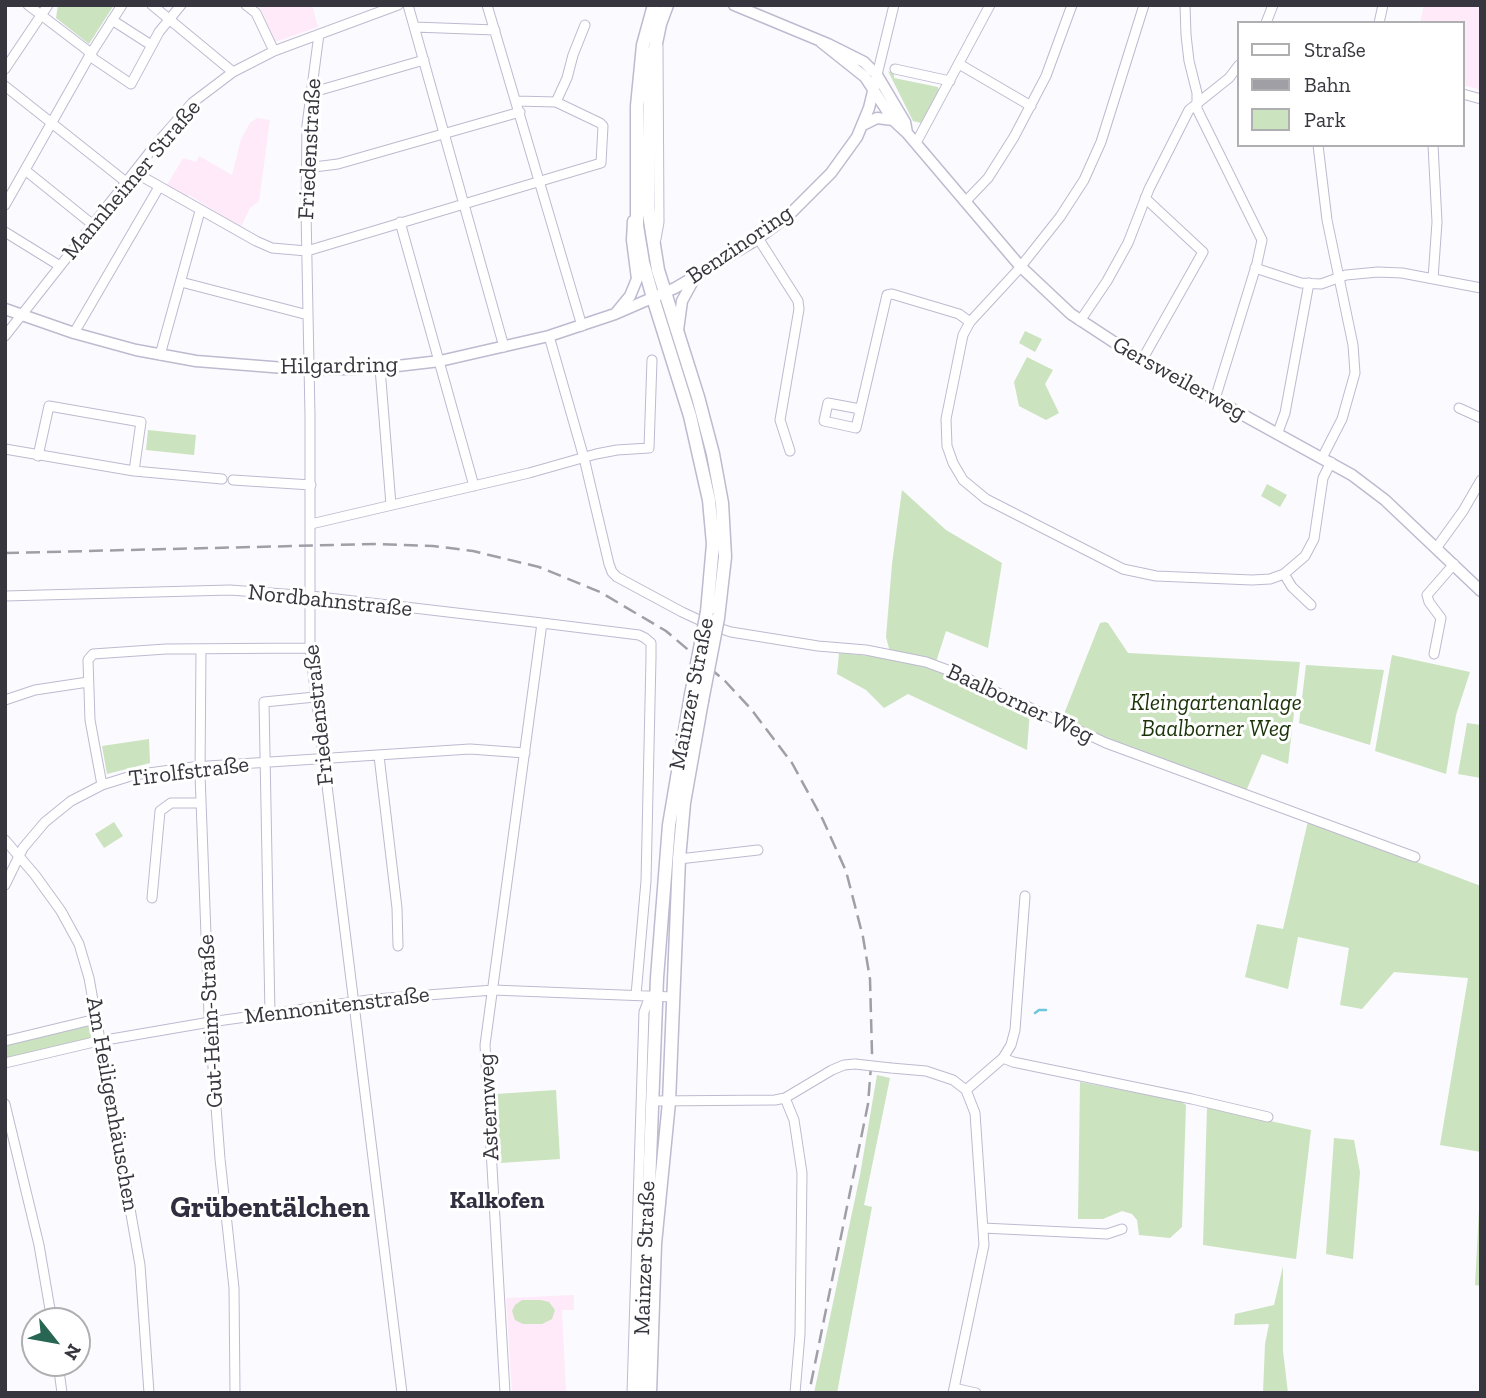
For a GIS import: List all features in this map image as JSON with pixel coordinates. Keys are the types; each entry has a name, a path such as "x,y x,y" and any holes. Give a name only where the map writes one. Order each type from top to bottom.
{"main road":[{"name":"Mainzer Straße","path":"653,5 643,44 636,106 636,208 643,262 690,416 709,500 713,544 713,615"},
{"name":"Mainzer Straße","path":"640,1393 653,1101 653,996 670,825 725,557 722,503 708,435 653,247 648,208 650,72 667,5"},
{"name":"Mainzer Straße","path":"650,1393 655,1244 669,1101 679,859 696,698"}],"street":[{"path":"28,5 131,84 151,45 181,5"},
{"path":"5,69 48,5"},
{"path":"5,205 90,55 122,5"},
{"path":"152,5 233,72"},
{"path":"246,5 256,13 274,51"},
{"name":"Mannheimer Straße","path":"5,335 177,119 202,95 233,72 274,51 398,5"},
{"path":"408,5 504,347"},
{"path":"487,5 582,326"},
{"name":"Gersweilerweg","path":"734,5 852,55 870,67 905,122 907,133"},
{"name":"Benzinoring","path":"653,298 696,276 758,238 810,196 841,161 863,125 894,5"},
{"path":"916,143 990,5"},
{"path":"965,202 988,178 1031,106 1053,60 1072,5"},
{"path":"1144,5 1097,154 1060,217 970,322 963,335 945,433 953,463 963,480 974,491 1104,561 1132,571 1156,576 1252,580 1270,579 1284,574 1299,563 1311,546 1326,460 1342,419 1354,373 1353,345 1338,279 1318,147"},
{"path":"1185,5 1186,35 1197,93 1196,104 1259,231 1261,248 1215,399"},
{"path":"112,20 151,45"},
{"path":"556,102 585,25"},
{"path":"415,27 495,30"},
{"name":"Friedenstraße","path":"319,34 310,93 306,168 311,485 310,648 402,1393"},
{"name":"Gersweilerweg","path":"821,42 859,72 893,121 916,143 1020,266 1080,321 1142,360 1278,432 1375,492 1437,547 1481,591"},
{"path":"310,93 424,60"},
{"path":"959,64 1031,106"},
{"path":"1080,321 1119,260 1181,124 1196,104 1229,78 1238,66"},
{"path":"895,69 950,81"},
{"path":"5,86 126,182"},
{"path":"134,172 239,233 272,248 307,251 601,163 603,127 600,123 556,102 516,101"},
{"path":"306,168 338,164 520,112"},
{"path":"863,125 877,118 893,121"},
{"path":"1433,147 1437,222 1433,279"},
{"path":"25,170 92,224"},
{"path":"74,333 159,187"},
{"path":"1142,360 1203,252 1145,198"},
{"path":"615,314 630,296 637,279 632,231 636,208"},
{"path":"160,355 200,211"},
{"path":"400,222 474,486"},
{"path":"5,232 60,266"},
{"path":"758,238 798,301 799,309 780,420 790,451"},
{"path":"1255,268 1291,282 1331,282 1361,272 1378,272 1481,288"},
{"path":"678,332 682,302 696,276"},
{"path":"181,282 309,315"},
{"path":"1278,432 1285,413 1309,283"},
{"path":"860,409 887,295 892,294 959,314 970,322"},
{"name":"Hilgardring","path":"5,309 74,333 160,355 196,361 310,370 380,368 440,361 582,326 653,298"},
{"name":"Baalborner Weg","path":"549,335 584,458 612,572 695,618 731,632 926,662 1106,743 1415,857"},
{"path":"311,524 617,450 649,448 652,360"},
{"path":"380,368 391,505"},
{"path":"38,456 49,406 141,422 134,471"},
{"path":"1459,408 1481,418"},
{"path":"5,449 134,471 222,479"},
{"path":"233,480 311,485"},
{"path":"1437,547 1481,480"},
{"path":"1434,654 1441,618 1427,595 1454,565"},
{"path":"1284,574 1292,587 1311,605"},
{"name":"Nordbahnstraße","path":"5,596 230,590 311,596 639,635 650,643"},
{"name":"Asternweg","path":"505,1393 485,1045 542,623"},
{"name":"Mainzer Straße","path":"636,995 644,914 650,643"},
{"path":"102,785 93,742 88,682 88,660 93,654 310,648"},
{"name":"Gut-Heim-Straße","path":"201,649 200,768 210,1022 220,1159 234,1288 235,1393"},
{"path":"5,699 35,690 88,682"},
{"path":"270,1014 264,702 315,697"},
{"name":"Tirolfstraße","path":"5,885 34,834 71,801 102,785 153,771 470,749 525,752"},
{"path":"379,756 397,908 398,946"},
{"name":"Tirolfstraße","path":"152,898 160,811 171,803 201,803"},
{"name":"Am Heiligenhäuschen","path":"5,840 61,911 79,944 89,978 140,1265 149,1393"},
{"path":"679,859 758,850"},
{"path":"966,1090 1003,1058 1012,1045 1025,896"},
{"name":"Mennonitenstraße","path":"5,1063 100,1041 210,1022 412,996 493,990 673,997"},
{"name":"Mainzer Straße","path":"632,1393 644,1012 653,996"},
{"path":"5,1041 96,1019"},
{"path":"1003,1058 1268,1117"},
{"path":"653,1101 785,1098 832,1070 855,1064 940,1074 966,1090 975,1113 983,1228 982,1262 954,1390 976,1393"},
{"path":"785,1098 794,1120 802,1173 800,1334 795,1393"},
{"path":"5,1104 39,1245 50,1307"},
{"path":"983,1228 1107,1234 1122,1229"}],"shaded area":[{"path":"256,5 312,5 318,27 275,42 261,9"},
{"path":"1424,5 1481,5 1481,90 1465,86 1465,21 1420,21"},
{"path":"257,118 270,120 259,201 250,208 241,227 189,195 167,185 183,158 196,162 199,156 232,175 241,139 250,123"},
{"path":"574,1295 574,1310 562,1310 566,1392 512,1393 506,1298"}],"green space":[{"path":"58,5 114,5 89,44 56,18"},
{"path":"888,71 894,74 894,78 938,87 939,90 921,123 913,121"},
{"path":"1025,331 1042,339 1035,352 1019,343"},
{"path":"1027,357 1053,370 1045,384 1059,413 1046,420 1019,406 1014,382"},
{"path":"148,430 196,435 194,455 146,450"},
{"path":"1267,484 1287,495 1280,507 1261,496"},
{"path":"902,490 946,530 1002,563 988,648 946,631 936,662 890,652 886,637"},
{"name":"Kleingartenanlage Baalborner Weg","path":"1105,622 1128,653 1300,662 1288,764 1262,754 1246,791 1107,741 1062,719 1100,623"},
{"path":"839,653 882,657 939,669 1030,710 1027,750 908,694 884,708 866,690 837,674"},
{"path":"1392,655 1470,672 1456,715 1446,774 1375,751"},
{"path":"1306,665 1384,670 1370,745 1299,723"},
{"path":"1467,723 1481,725 1481,778 1458,774"},
{"path":"149,739 150,763 107,774 102,746"},
{"path":"1308,821 1481,886 1481,1152 1440,1145 1468,978 1394,972 1362,1009 1340,1005 1349,948 1298,937 1288,989 1245,977 1257,924 1283,929"},
{"path":"114,822 123,836 104,848 95,834"},
{"path":"89,1025 92,1040 5,1059 5,1045"},
{"path":"877,1075 890,1078 864,1205 872,1207 837,1393 814,1393 860,1175"},
{"path":"1080,1082 1180,1101 1186,1105 1182,1227 1170,1238 1139,1235 1137,1220 1132,1214 1122,1211 1103,1219 1078,1219"},
{"path":"556,1090 560,1159 500,1163 496,1094"},
{"path":"1207,1107 1311,1130 1296,1259 1203,1245"},
{"path":"1334,1138 1354,1140 1360,1172 1353,1259 1326,1254"},
{"path":"1481,1172 1481,1286 1475,1285"},
{"path":"1283,1266 1283,1351 1288,1393 1263,1393 1265,1344 1269,1324 1234,1325 1235,1314 1274,1305"},
{"path":"522,1300 549,1302 555,1310 552,1319 542,1324 523,1324 515,1320 512,1311"}],"waterway":[{"path":"1035,1013 1046,1010"}],"railway":[{"path":"5,553 376,544 433,546 473,551 539,567 600,592 666,631 725,681 751,709 792,763 823,820 846,871 863,937 870,979 872,1053 868,1104 809,1393"}],"district":[{"name":"Kalkofen","path":"497,1201"},
{"name":"Grübentälchen","path":"270,1208"}]}
